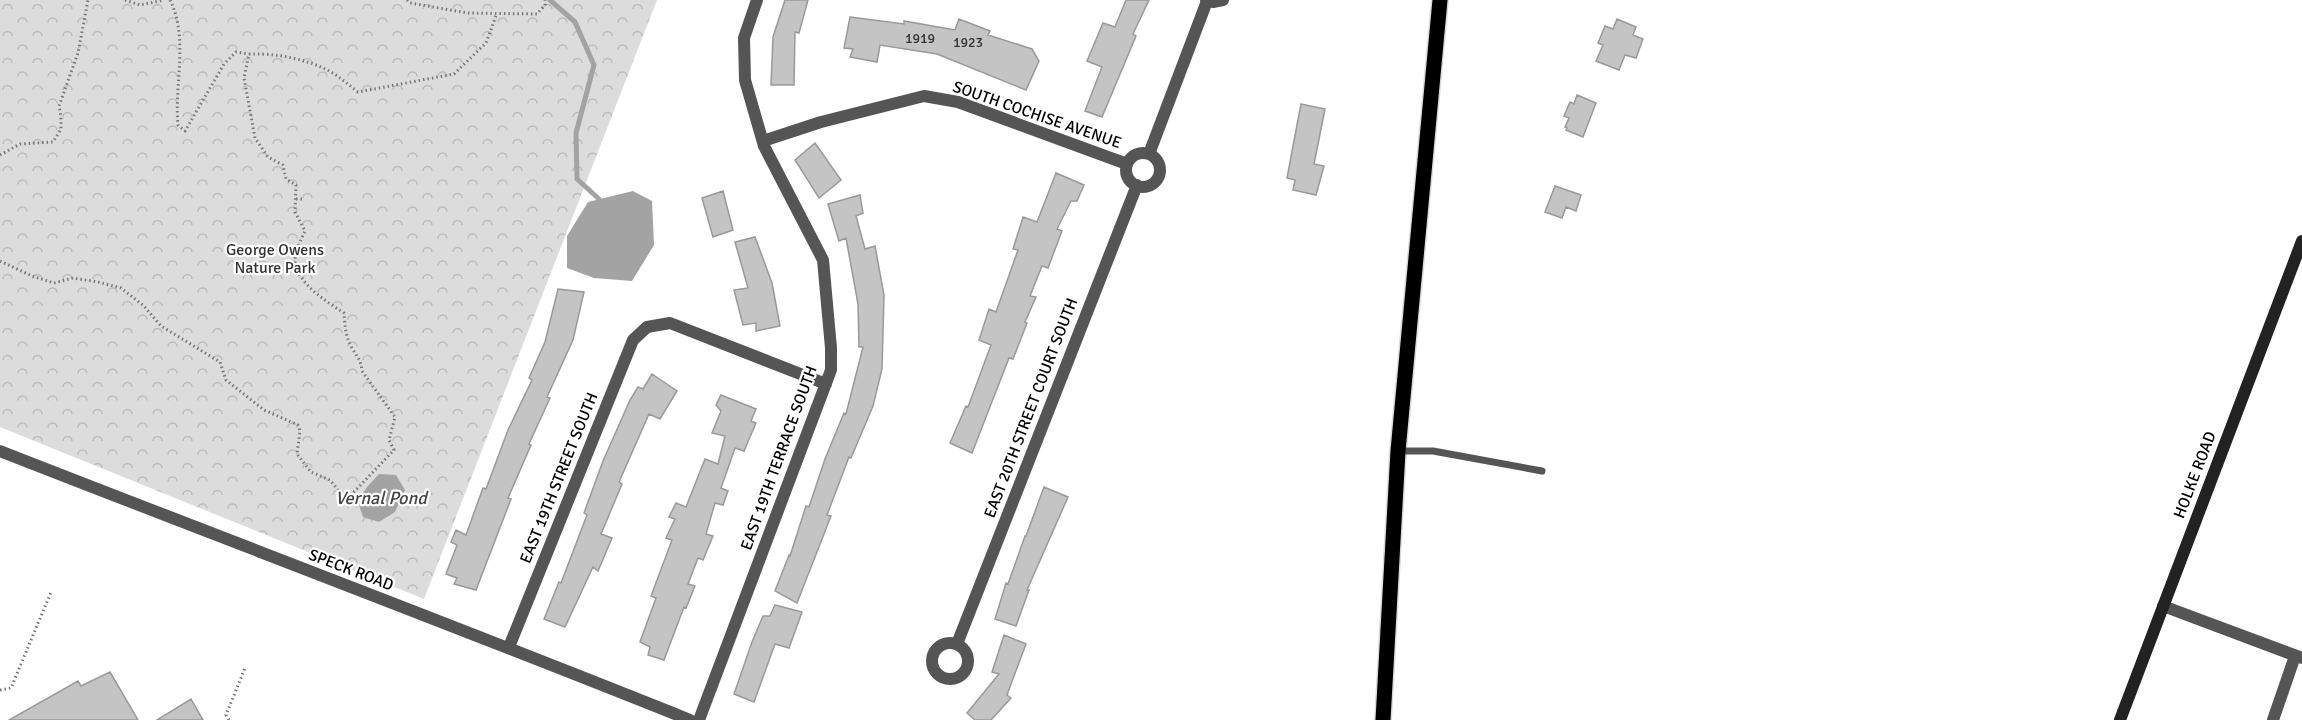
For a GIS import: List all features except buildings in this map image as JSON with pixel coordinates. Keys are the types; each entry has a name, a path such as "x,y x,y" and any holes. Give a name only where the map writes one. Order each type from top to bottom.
{"main road":[{"path":"1383,720 1398,451 1440,0"}],"street":[{"name":"EAST 19TH TERRACE SOUTH","path":"699,720 831,370 823,260 763,141 745,80 744,38 757,0"},
{"path":"1149,154 1207,0 1213,2 1223,0"},
{"name":"SOUTH COCHISE AVENUE","path":"763,141 821,122 924,96 958,102 1127,164"},
{"path":"1138,154 1149,154 1154,157 1160,167 1157,178 1148,186 1132,183 1127,174 1127,164 1138,154"},
{"name":"EAST 20TH STREET COURT SOUTH","path":"957,644 1137,185"},
{"name":"HOLKE ROAD","path":"2120,720 2302,241"},
{"name":"EAST 19TH STREET SOUTH","path":"509,647 633,340 647,327 670,323 826,384"},
{"name":"SPECK ROAD","path":"0,451 342,585 509,647 690,720"},
{"path":"2163,606 2299,657 2273,720"}],"lane":[{"path":"1398,451 1433,451 1542,471"}],"path":[{"path":"0,154 20,144 52,142 61,129 62,116 59,106 78,53 88,0"},
{"path":"125,0 140,5 164,0"},
{"path":"170,0 178,29 180,72 176,93 178,125 185,130 224,64 236,52 263,53 300,60 330,72 358,92 454,74 486,43 496,13"},
{"path":"407,0 411,3 468,14 537,14 545,5 545,0"},
{"path":"0,261 32,276 54,283 73,279 121,288 144,306 161,326 220,362 226,380 264,410 298,425 300,431 297,454 311,472 330,480 339,491 352,494 394,450 389,440 396,417 362,371 362,362 345,332 344,313 307,284 296,266 297,249 305,231 295,212 296,185 286,179 283,165 268,157 255,138 244,78 249,54"},
{"path":"296,199 305,199"},
{"path":"0,690 11,688 51,592"},
{"path":"229,720 226,715 245,668"}],"green space":[{"name":"George Owens Nature Park","path":"0,0 657,0 424,599 0,427"}],"water":[{"path":"633,191 652,201 654,245 632,281 594,278 567,268 567,236 588,202"},
{"name":"Vernal Pond","path":"379,474 396,475 405,490 395,512 379,522 363,517 358,502 367,487"}],"waterway":[{"path":"550,0 575,22 594,65 576,133 577,179 599,199"}]}
